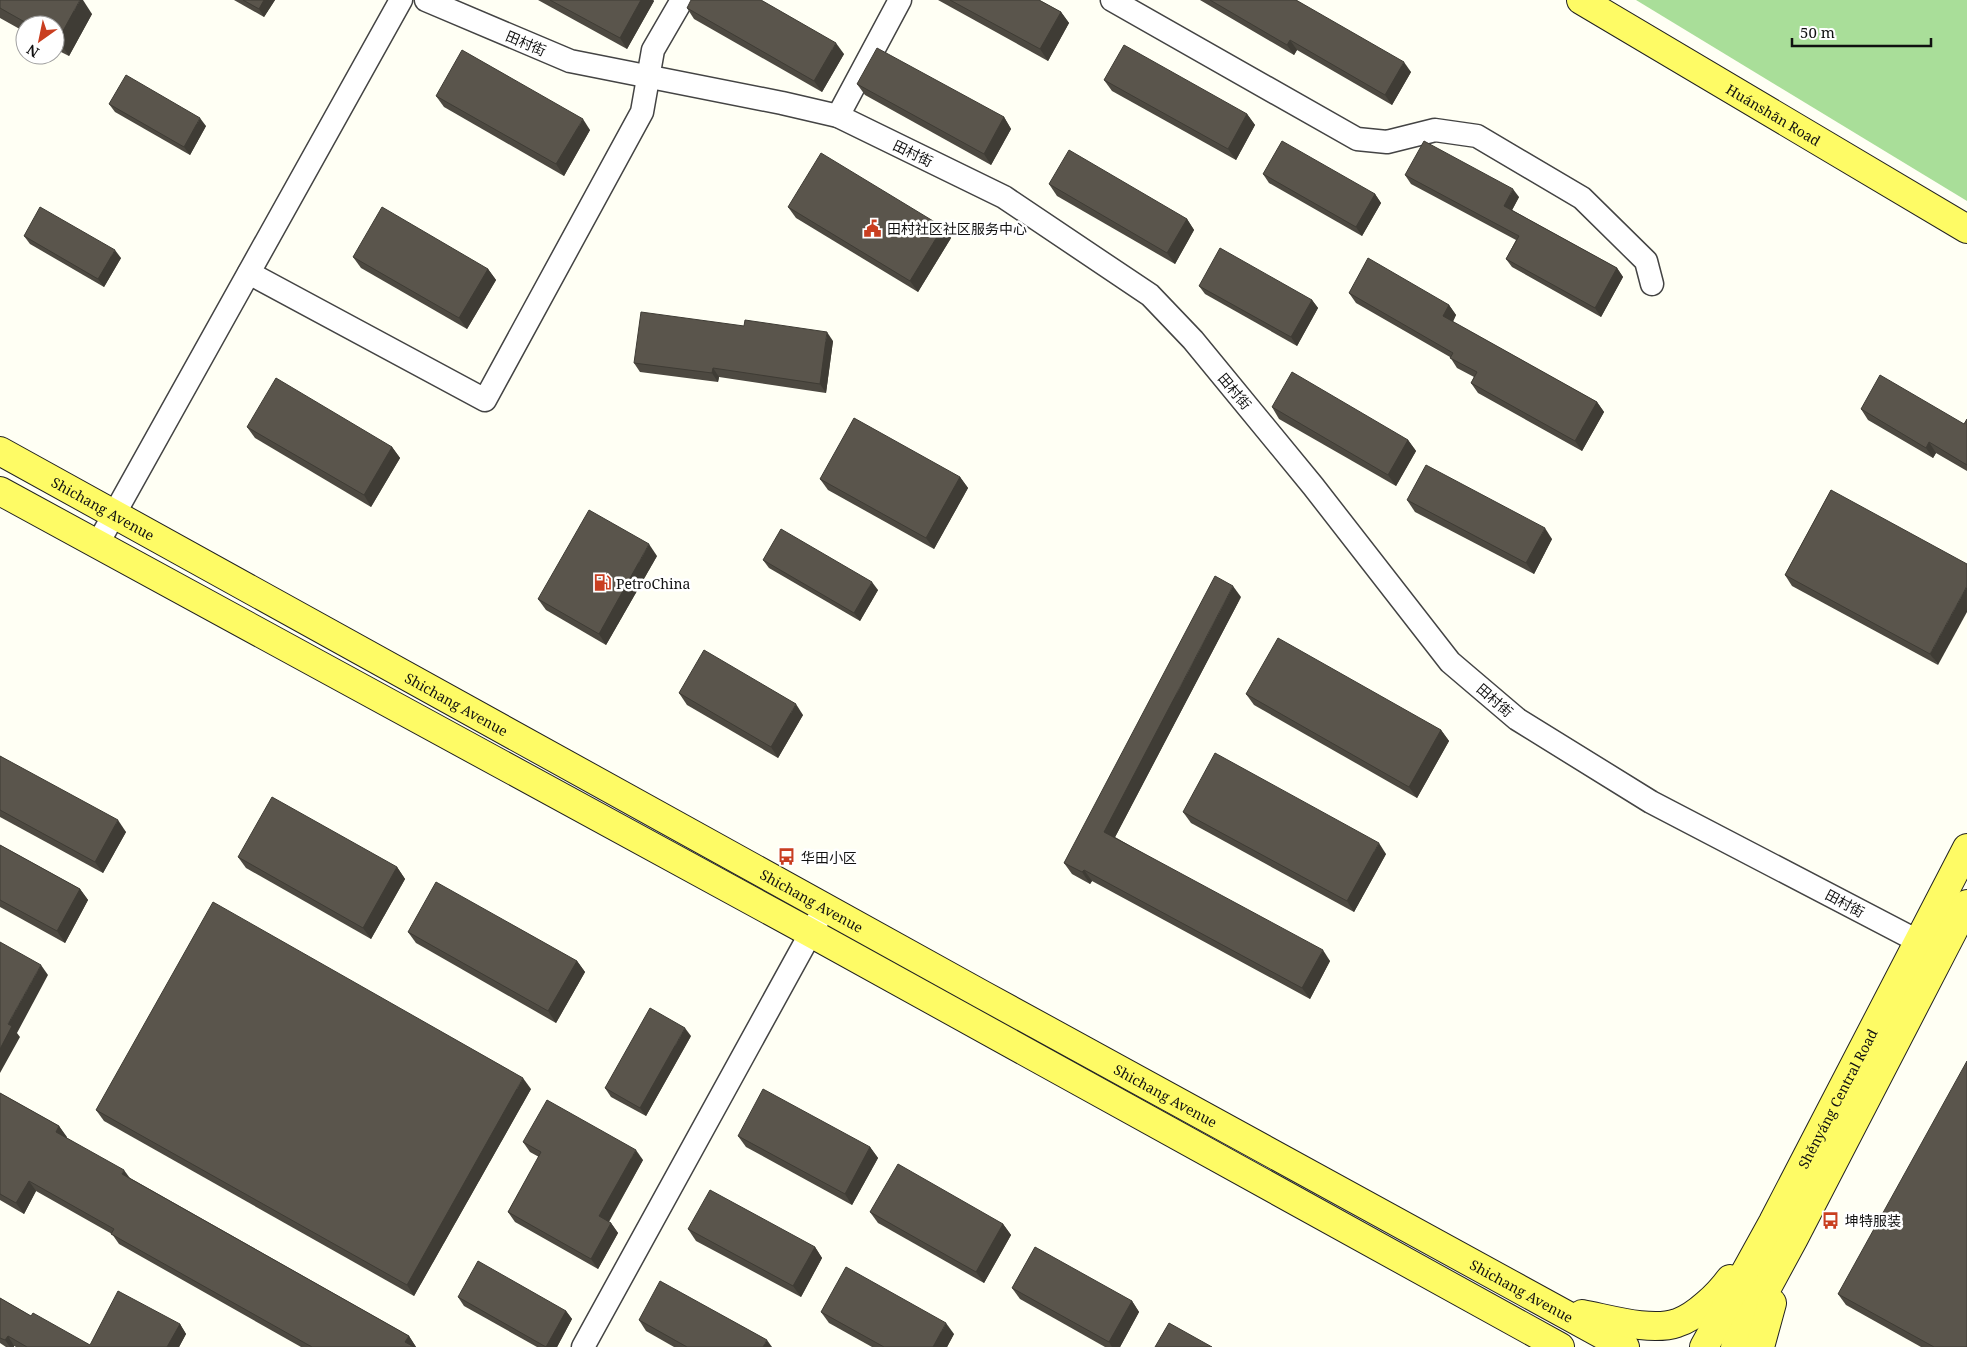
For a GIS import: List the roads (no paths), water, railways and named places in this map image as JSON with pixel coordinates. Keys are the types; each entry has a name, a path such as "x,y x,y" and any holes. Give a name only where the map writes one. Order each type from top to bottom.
{"main road":[{"name":"Huánshān Road","path":"1581,0 1967,229"},
{"name":"Shichang Avenue","path":"0,451 1625,1347"},
{"path":"0,491 809,932 1555,1345"},
{"name":"Shěnyáng Central Road","path":"1704,1347 1784,1230 1929,947 1967,848"},
{"path":"1929,947 1967,904"},
{"path":"1559,1310 1647,1326 1678,1323 1715,1298 1784,1230"},
{"path":"1734,1347 1784,1230"},
{"path":"1760,1347 1784,1230"}],"street":[{"path":"97,545 401,0"},
{"name":"田村街","path":"426,0 570,61 838,116 1004,197 1150,295 1192,340 1313,486 1450,662 1517,720 1651,802 1929,947"},
{"path":"249,273 485,400 642,112 653,50 682,0"},
{"path":"838,116 900,0"},
{"path":"1112,0 1357,139 1387,142 1435,130 1476,136 1582,198 1646,261 1652,284"},
{"path":"583,1347 809,932 825,906"}],"place":[{"name":"田村社区社区服务中心","path":"873,228"},
{"name":"PetroChina","path":"602,583"},
{"name":"华田小区","path":"787,857"},
{"name":"坤特服装","path":"1831,1220"}]}
